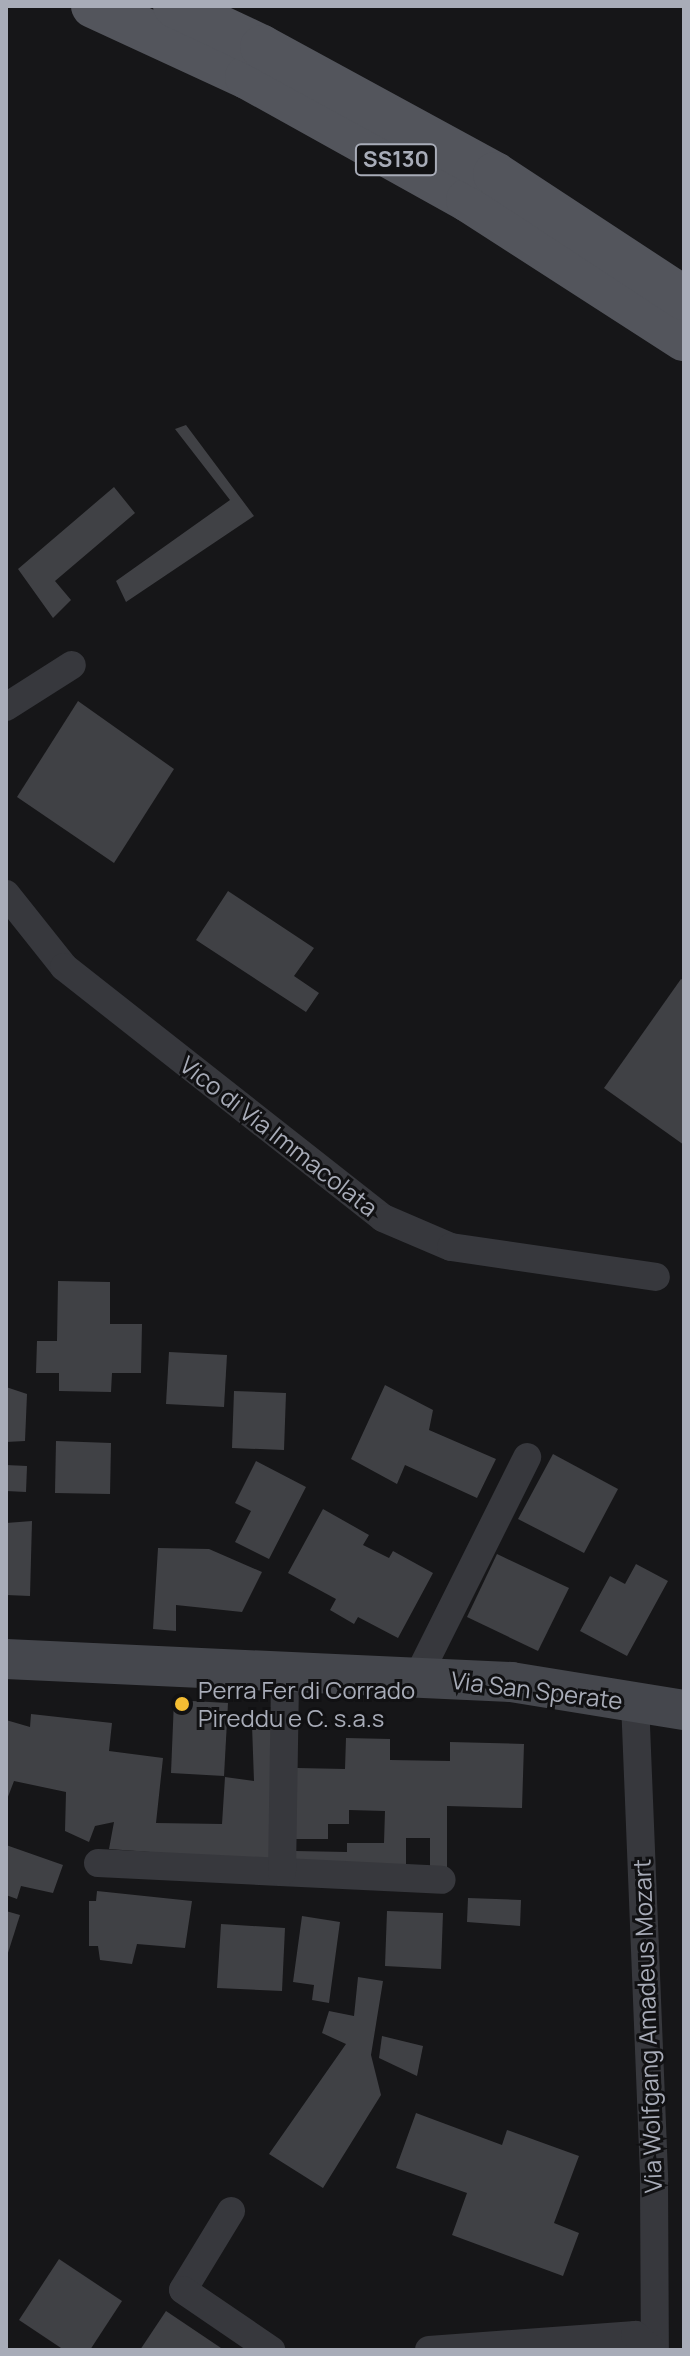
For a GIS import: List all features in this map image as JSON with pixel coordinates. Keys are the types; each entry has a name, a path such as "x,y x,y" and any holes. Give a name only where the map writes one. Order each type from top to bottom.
{"main road":[{"name":"SS130","path":"93,6 247,77 454,192 684,339"},
{"name":"SS130","path":"175,6 262,47 495,174 684,298"}],"street":[{"path":"6,707 72,665"},
{"name":"Vico di Via Immacolata","path":"6,894 64,967 383,1218 451,1247 656,1277"},
{"path":"417,1678 527,1457"},
{"name":"Via San Sperate","path":"6,1659 511,1682 684,1710"},
{"path":"282,1872 285,1671"},
{"name":"Via Wolfgang Amadeus Mozart","path":"635,1701 654,2181 654,2350"},
{"path":"98,1863 442,1880"},
{"path":"231,2211 183,2290 271,2350"},
{"path":"429,2350 635,2335 654,2350"}],"building":[{"path":"186,425 254,516 126,602 116,581 230,500 175,429"},
{"path":"114,487 135,513 55,581 71,600 53,618 18,569"},
{"path":"78,701 174,769 114,863 17,797"},
{"path":"228,891 314,948 294,976 319,993 306,1012 196,940"},
{"path":"681,979 684,981 684,1145 604,1088"},
{"path":"58,1281 110,1282 110,1324 142,1324 141,1373 112,1373 111,1392 59,1391 59,1373 36,1373 37,1341 57,1341"},
{"path":"169,1352 227,1355 224,1407 166,1404"},
{"path":"385,1385 433,1410 429,1430 496,1459 477,1498 405,1465 397,1484 351,1459"},
{"path":"6,1387 27,1394 25,1441 6,1442"},
{"path":"234,1391 286,1393 284,1450 232,1448"},
{"path":"56,1441 111,1443 110,1494 55,1493"},
{"path":"553,1454 618,1489 584,1553 518,1519"},
{"path":"256,1461 306,1487 269,1559 235,1542 251,1511 235,1503"},
{"path":"6,1465 27,1466 26,1492 6,1491"},
{"path":"323,1509 369,1535 363,1545 389,1558 393,1551 433,1573 398,1638 358,1617 354,1624 330,1610 336,1599 288,1573"},
{"path":"32,1521 30,1596 6,1595 6,1523"},
{"path":"158,1548 209,1549 262,1572 242,1612 176,1605 176,1631 153,1629"},
{"path":"497,1554 569,1588 538,1651 467,1617"},
{"path":"636,1564 668,1581 627,1656 580,1631 610,1576 625,1584"},
{"path":"174,1700 228,1703 224,1776 171,1773"},
{"path":"31,1714 112,1723 109,1751 163,1758 156,1823 222,1824 225,1777 254,1781 252,1725 272,1726 273,1861 109,1849 114,1822 95,1826 89,1842 65,1831 66,1792 14,1781 6,1802 6,1720 30,1727"},
{"path":"346,1738 390,1739 390,1760 450,1761 450,1742 524,1744 522,1808 447,1806 447,1869 430,1869 430,1838 406,1838 406,1867 295,1862 295,1851 347,1852 347,1843 384,1843 385,1811 349,1810 349,1824 328,1824 328,1839 295,1839 297,1768 345,1769"},
{"path":"6,1845 63,1865 53,1893 21,1886 17,1899 6,1895"},
{"path":"97,1891 192,1901 185,1948 137,1944 132,1964 100,1960 98,1946 89,1946 89,1901 96,1901"},
{"path":"468,1898 521,1900 520,1926 467,1922"},
{"path":"6,1911 20,1915 7,1956 6,1956"},
{"path":"387,1911 443,1913 441,1969 385,1966"},
{"path":"302,1916 340,1922 329,2003 312,2000 314,1985 293,1982"},
{"path":"221,1924 285,1928 282,1991 217,1988"},
{"path":"358,1977 383,1981 371,2055 381,2095 323,2188 269,2154 346,2044 322,2033 329,2011 354,2016"},
{"path":"382,2036 423,2046 417,2076 379,2058"},
{"path":"416,2113 502,2145 507,2130 579,2156 554,2223 579,2233 563,2276 452,2235 467,2193 396,2168"},
{"path":"59,2259 122,2301 90,2350 64,2350 19,2320"},
{"path":"166,2311 224,2350 140,2350"}],"place":[{"name":"Perra Fer di Corrado Pireddu e C. s.a.s","path":"182,1704"}]}
